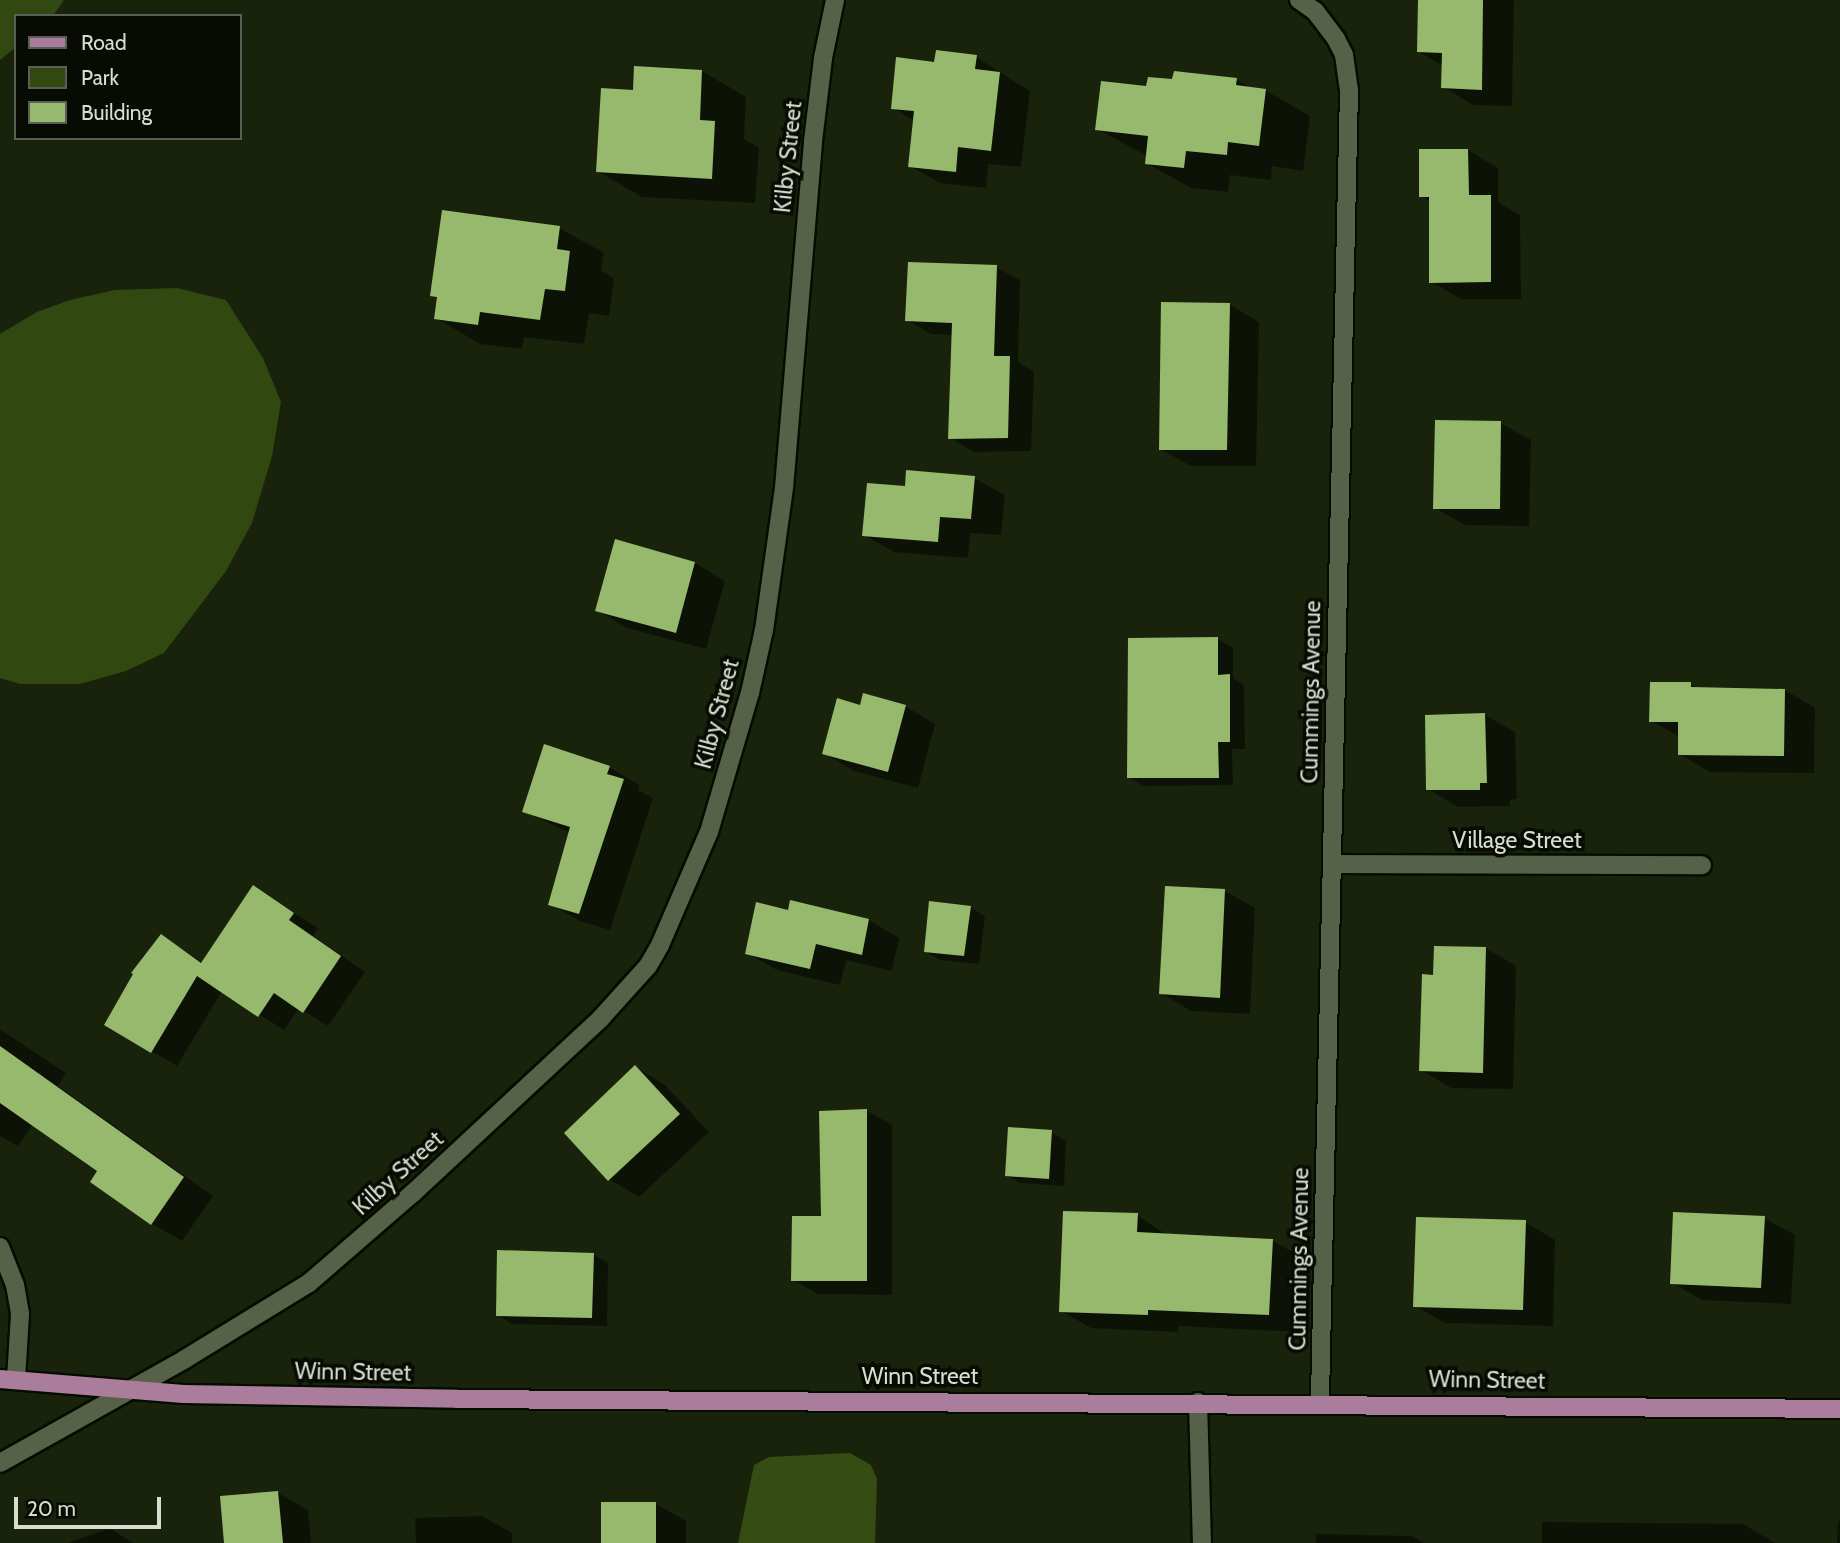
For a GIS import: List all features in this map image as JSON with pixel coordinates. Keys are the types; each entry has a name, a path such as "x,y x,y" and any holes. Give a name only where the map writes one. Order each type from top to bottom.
{"main road":[{"name":"Winn Street","path":"8,1379 183,1394 457,1399 1198,1402 1840,1409"}],"street":[{"name":"Kilby Street","path":"0,1463 185,1359 309,1283 414,1193 625,993 660,945 690,882 709,832 750,693 774,570 813,141 823,58 835,0"},
{"name":"Cummings Avenue","path":"1299,0 1315,11 1336,39 1343,55 1349,90 1320,1403"},
{"name":"Village Street","path":"1332,864 1702,865"},
{"path":"0,1247 15,1285 20,1314 8,1379"},
{"path":"1198,1402 1202,1543"}],"green space":[{"path":"0,0 64,0 54,14 14,14 14,49 0,60"},
{"path":"177,288 226,300 263,358 281,402 272,456 252,523 226,571 164,653 126,671 80,684 20,684 0,678 0,334 37,312 70,300 115,290"},
{"path":"850,1453 871,1465 877,1479 875,1543 738,1543 754,1465 769,1457"}],"building":[{"path":"1418,0 1483,0 1482,90 1441,88 1442,53 1417,52"},
{"path":"936,50 977,55 975,69 1000,72 991,151 958,147 956,172 908,167 914,111 891,109 896,57 934,62"},
{"path":"634,66 702,70 700,120 715,121 712,179 596,172 601,88 633,90"},
{"path":"1174,71 1237,78 1236,85 1266,89 1259,146 1228,142 1227,155 1186,151 1184,168 1145,164 1148,136 1095,130 1101,81 1146,86 1148,77 1172,79"},
{"path":"1419,149 1468,149 1469,195 1491,195 1491,282 1429,283 1429,197 1419,197"},
{"path":"442,210 560,226 557,249 570,251 565,291 545,289 540,320 480,312 478,325 434,319 437,297 430,296"},
{"path":"908,262 997,265 994,356 1010,356 1008,438 948,439 952,323 905,321"},
{"path":"1161,302 1230,303 1227,450 1159,450"},
{"path":"1435,420 1501,421 1500,509 1433,509"},
{"path":"906,470 975,476 971,519 940,517 938,542 862,536 867,483 905,486"},
{"path":"615,539 695,562 676,633 595,611"},
{"path":"1218,637 1218,675 1230,674 1230,742 1218,742 1219,778 1127,778 1128,638"},
{"path":"1650,682 1691,682 1691,687 1785,689 1784,756 1678,755 1678,722 1649,722"},
{"path":"863,693 906,705 888,772 822,754 837,698 860,705"},
{"path":"1485,713 1487,783 1480,783 1480,790 1426,790 1425,715"},
{"path":"544,744 610,766 607,774 624,779 579,914 548,905 570,827 522,812"},
{"path":"253,885 294,913 289,920 341,956 303,1013 274,993 258,1017 197,976 151,1053 104,1025 133,974 131,973 161,934 201,963"},
{"path":"1165,886 1225,889 1220,998 1159,994"},
{"path":"790,900 869,919 862,955 816,944 810,969 745,954 756,902 788,910"},
{"path":"929,901 971,906 964,956 924,952"},
{"path":"1434,946 1486,947 1483,1073 1419,1071 1422,974 1433,975"},
{"path":"0,1046 184,1177 151,1225 90,1182 97,1171 0,1103"},
{"path":"635,1065 680,1114 608,1181 564,1133"},
{"path":"867,1109 867,1281 791,1281 792,1216 821,1216 819,1111"},
{"path":"1008,1127 1052,1130 1049,1179 1005,1176"},
{"path":"1063,1211 1138,1213 1137,1232 1273,1239 1269,1315 1148,1310 1148,1315 1059,1312"},
{"path":"1673,1212 1765,1216 1761,1288 1670,1284"},
{"path":"1416,1217 1526,1220 1523,1310 1413,1307"},
{"path":"497,1250 594,1253 592,1318 496,1316"},
{"path":"278,1491 283,1543 224,1543 220,1496"},
{"path":"601,1502 656,1502 656,1543 601,1543"}]}
